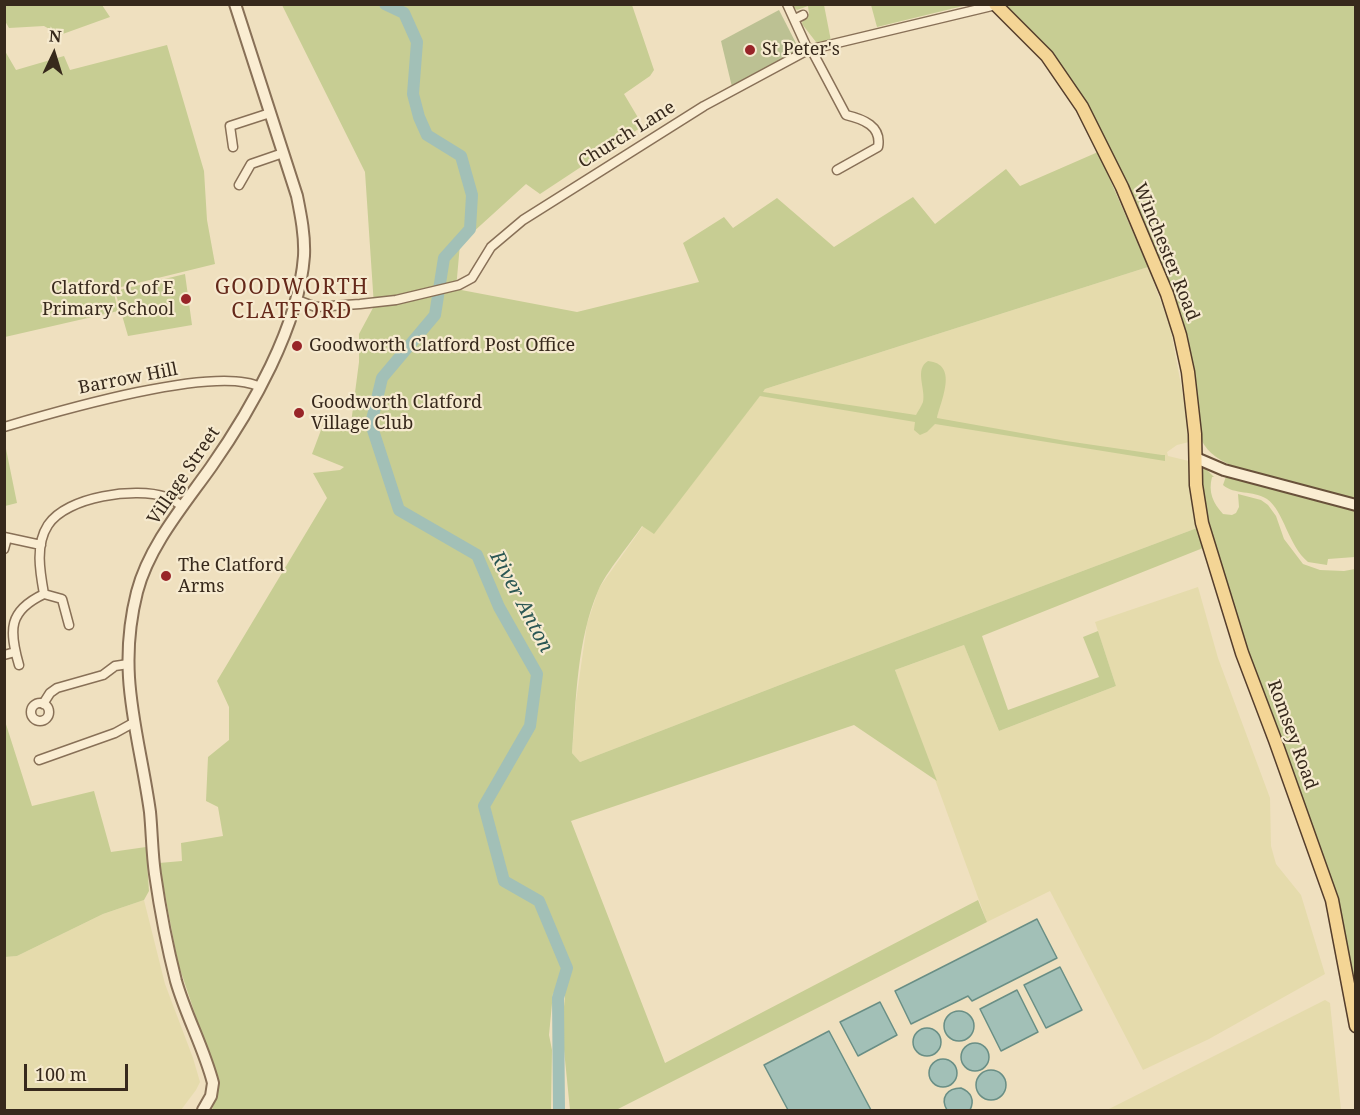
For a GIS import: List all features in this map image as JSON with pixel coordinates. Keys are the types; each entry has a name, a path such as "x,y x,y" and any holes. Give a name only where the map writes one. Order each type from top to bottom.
{"main road":[{"name":"Winchester Road","path":"995,5 1037,45 1057,69 1092,124 1122,187 1163,284 1180,335 1194,416 1196,458"},
{"name":"Romsey Road","path":"1196,458 1196,485 1202,524 1242,653 1332,900 1356,1026"}],"street":[{"name":"Village Street","path":"203,1110 208,1102 213,1083 177,981 155,875 150,811 133,723 128,664 132,615 139,583 158,545 182,506 211,467 260,387 292,315 297,300 304,257 303,225 297,196 235,4"},
{"path":"787,4 799,17 810,50 846,115 860,118 873,126 880,138 878,147 837,170"},
{"name":"Church Lane","path":"297,300 316,307 338,306 396,300 459,285 472,278 491,247 523,220 704,106 810,50 995,5"},
{"path":"233,147 230,126 270,112"},
{"path":"239,185 251,164 283,153"},
{"name":"Barrow Hill","path":"4,427 68,408 201,382 246,381 260,387"},
{"path":"1196,458 1233,473 1356,505"},
{"path":"44,594 40,568 41,545 48,525 66,510 92,498 124,494 159,495 182,506"},
{"path":"4,549 6,537 41,545"},
{"path":"19,665 12,627 22,607 44,594 63,600 64,619"},
{"path":"4,655 15,652"},
{"path":"44,704 50,693 57,688 103,675 115,666 128,664"},
{"path":"39,760 115,733 133,723"}],"shaded area":[{"path":"1148,267 1170,326 1187,417 1189,442 1177,445 1167,452 1168,456 1189,461 1197,528 580,762 572,753 576,701 587,624 599,588 643,526 654,533 765,389"},
{"path":"1198,587 1218,658 1270,798 1271,846 1276,864 1301,895 1325,974 1209,1039 1143,1070 1050,891 987,922 895,670 964,645 999,731 1116,686 1095,622"},
{"path":"144,900 165,984 200,1082 196,1090 181,1110 5,1110 5,957 17,956 103,914"},
{"path":"1325,1000 1330,1003 1341,1110 1107,1110"}],"green space":[{"path":"871,4 967,5 877,27"},
{"path":"4,5 102,5 110,17 60,35 44,26 9,28 5,21"},
{"path":"282,5 632,5 654,70 650,76 624,94 643,126 540,194 526,184 460,244 456,289 577,312 699,282 683,243 724,217 733,228 777,198 834,247 913,197 935,224 1006,169 1020,186 1098,152 1148,267 765,389 763,392 916,415 924,397 922,369 928,361 943,369 946,376 937,418 1066,441 1165,455 1165,461 935,424 920,435 914,430 915,422 760,396 654,534 642,526 607,575 591,610 579,670 572,753 580,762 1197,528 1203,548 982,636 1008,710 1099,677 1083,637 1098,631 1116,686 999,731 964,645 895,670 937,781 854,725 571,821 665,1063 978,900 987,922 618,1110 570,1110 562,1030 565,995 553,993 549,1035 552,1050 551,1110 212,1110 216,1094 214,1071 178,963 159,863 182,861 181,843 223,836 218,807 206,801 208,757 229,740 229,707 217,681 327,498 313,473 340,470 344,467 312,454 324,422 350,431 359,362 359,334 374,306 365,172"},
{"path":"790,5 824,5 831,41 816,42 802,24 803,17 809,14 808,6 797,10"},
{"path":"1004,5 1355,5 1355,557 1328,559 1327,565 1308,562 1296,547 1273,504 1262,496 1233,490 1223,485 1230,465 1211,453 1199,434 1187,345 1063,69"},
{"path":"779,10 800,51 732,87 721,41"},
{"path":"167,45 204,171 207,220 215,264 113,289 118,311 5,337 5,51 16,70 64,56 70,70"},
{"path":"185,274 192,325 128,336 115,291"},
{"path":"4,439 17,503 5,506 4,506"},
{"path":"1200,468 1206,469 1214,477 1211,482 1211,492 1216,506 1223,514 1236,513 1239,507 1238,494 1261,500 1276,516 1284,539 1303,564 1320,570 1355,569 1355,992 1341,923 1323,856 1249,654 1226,579 1203,516"},
{"path":"4,718 32,806 94,791 111,852 146,847 149,891 144,900 103,914 17,956 5,957"}],"water":[{"path":"1037,919 1057,958 972,1001 968,996 911,1024 895,991"},
{"path":"1060,967 1082,1010 1046,1028 1024,985"},
{"path":"1017,990 1038,1032 1001,1051 980,1009"},
{"path":"880,1002 897,1035 858,1056 840,1022"},
{"path":"959,1011 965,1012 973,1020 973,1032 965,1040 959,1041 953,1040 945,1032 944,1026 945,1020 953,1012"},
{"path":"927,1028 937,1032 941,1042 937,1052 927,1056 917,1052 913,1042 917,1032"},
{"path":"829,1031 871,1110 788,1110 764,1065"},
{"path":"975,1043 985,1047 989,1057 985,1067 975,1071 965,1067 961,1057 965,1047"},
{"path":"943,1059 953,1063 957,1073 953,1083 943,1087 933,1083 929,1073 933,1063"},
{"path":"991,1070 997,1071 1005,1079 1005,1091 997,1099 991,1100 985,1099 977,1091 976,1085 977,1079 985,1071"},
{"path":"956,1088 961,1088 971,1097 970,1110 947,1110 944,1102 946,1094"}],"waterway":[{"name":"River Anton","path":"385,4 404,13 417,42 413,94 427,135 461,156 472,195 470,229 444,258 435,315 382,378 371,424 399,510 477,555 499,607 537,674 530,726 484,806 504,881 539,901 567,968 558,998 559,1110"}],"place":[{"name":"St Peter's","path":"750,50"},
{"name":"Clatford C of E Primary School","path":"186,299"},
{"name":"Goodworth Clatford Post Office","path":"297,346"},
{"name":"Goodworth Clatford Village Club","path":"299,413"},
{"name":"The Clatford Arms","path":"166,576"}],"district":[{"name":"GOODWORTH CLATFORD","path":"292,300"}]}
